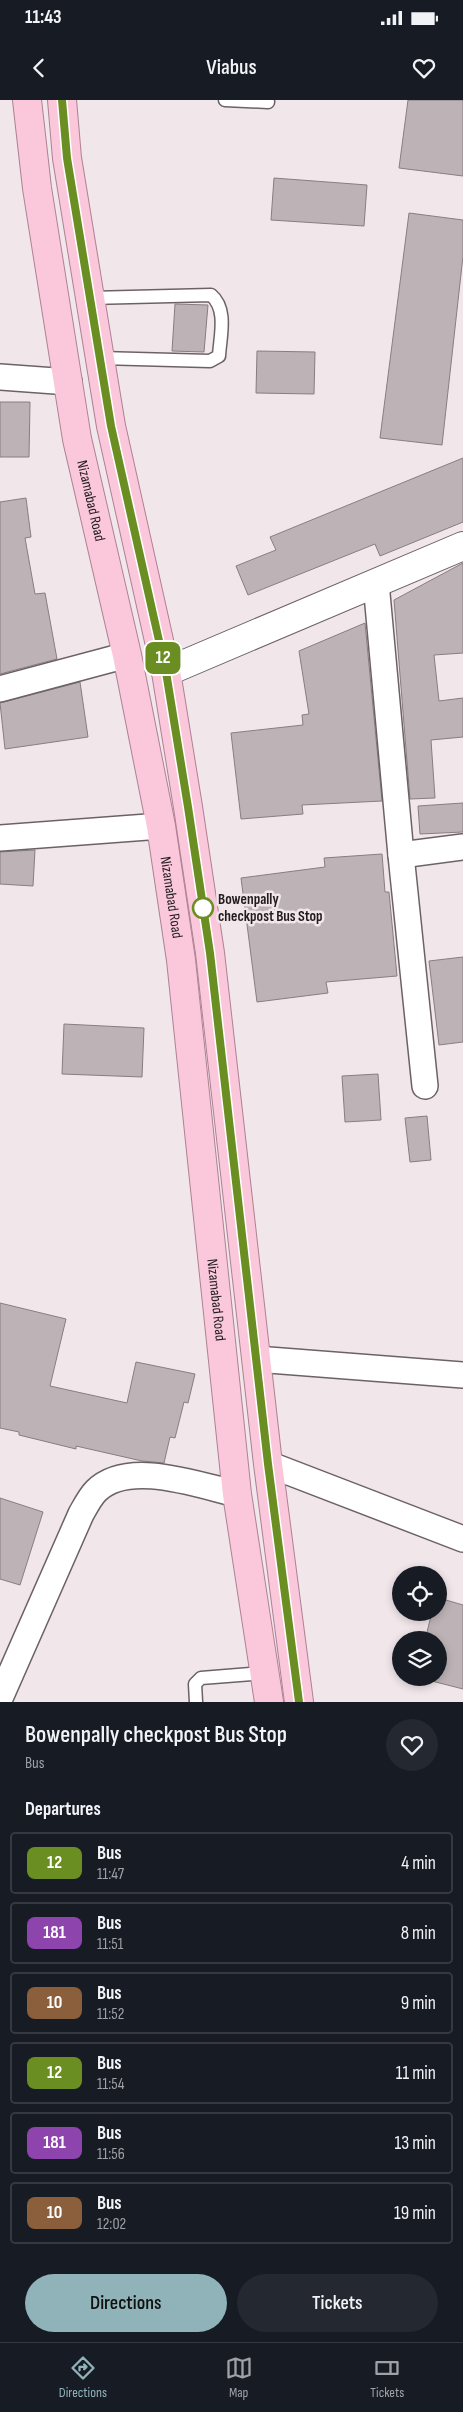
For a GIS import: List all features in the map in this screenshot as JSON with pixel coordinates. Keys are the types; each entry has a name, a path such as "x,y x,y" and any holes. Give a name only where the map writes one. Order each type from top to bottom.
{"highway":[{"name":"Nizamabad Road","path":"27,100 37,188 70,382 77,439 127,655 161,826 181,960 237,1494 269,1702"},
{"name":"Nizamabad Road","path":"62,100 67,158 111,426 166,672 210,953 268,1464 299,1702"}],"street":[{"path":"0,377 70,382"},
{"path":"166,672 463,546"},
{"path":"376,583 400,855 425,1086"},
{"path":"0,689 127,655"},
{"path":"0,838 161,826"},
{"path":"400,855 463,847"},
{"path":"256,1359 463,1375"},
{"path":"268,1464 463,1538"},
{"path":"0,1698 80,1514 96,1492 112,1480 135,1475 163,1477 237,1494"}],"lane":[{"path":"225,100 268,102"},
{"path":"90,298 211,295 218,301 222,310 219,356 210,361 100,358"},
{"path":"196,1702 195,1684 201,1678 264,1673"}],"building":[{"path":"408,100 463,100 463,176 399,168"},
{"path":"274,178 367,185 364,226 271,220"},
{"path":"409,213 463,220 463,256 442,445 380,438"},
{"path":"175,304 208,305 204,352 172,351"},
{"path":"257,351 315,352 314,394 256,393"},
{"path":"0,402 30,402 29,457 0,457"},
{"path":"463,458 463,522 380,556 375,544 248,595 236,566 276,550 270,537"},
{"path":"26,498 31,537 25,538 35,594 45,593 57,659 0,674 0,502"},
{"path":"463,563 463,653 434,655 439,701 463,698 463,737 431,740 435,798 410,799 394,600"},
{"path":"365,623 382,801 302,805 303,814 241,819 231,733 303,725 302,715 309,714 299,651"},
{"path":"80,682 88,737 5,749 0,703"},
{"path":"463,803 463,832 420,834 418,806"},
{"path":"35,850 33,886 0,884 0,852"},
{"path":"382,854 385,892 389,892 397,976 326,982 328,993 257,1002 241,878 325,867 324,858"},
{"path":"463,957 463,1042 439,1045 429,961"},
{"path":"64,1024 144,1028 142,1077 62,1074"},
{"path":"378,1074 381,1120 345,1122 342,1076"},
{"path":"427,1116 431,1160 410,1162 405,1118"},
{"path":"0,1303 66,1319 50,1386 127,1403 136,1362 195,1374 188,1403 184,1402 175,1438 170,1437 164,1463 142,1461 76,1446 76,1449 19,1435 19,1432 0,1428"},
{"path":"0,1498 43,1512 20,1585 0,1579"},
{"path":"447,1600 463,1605 463,1689 447,1685 447,1631 427,1631 430,1621 447,1621"}],"bus line":[{"name":"12","path":"62,100 67,158 111,426 166,672 210,953 268,1464 299,1702"}],"place":[{"name":"Bowenpally checkpost Bus Stop","path":"203,908"}]}
